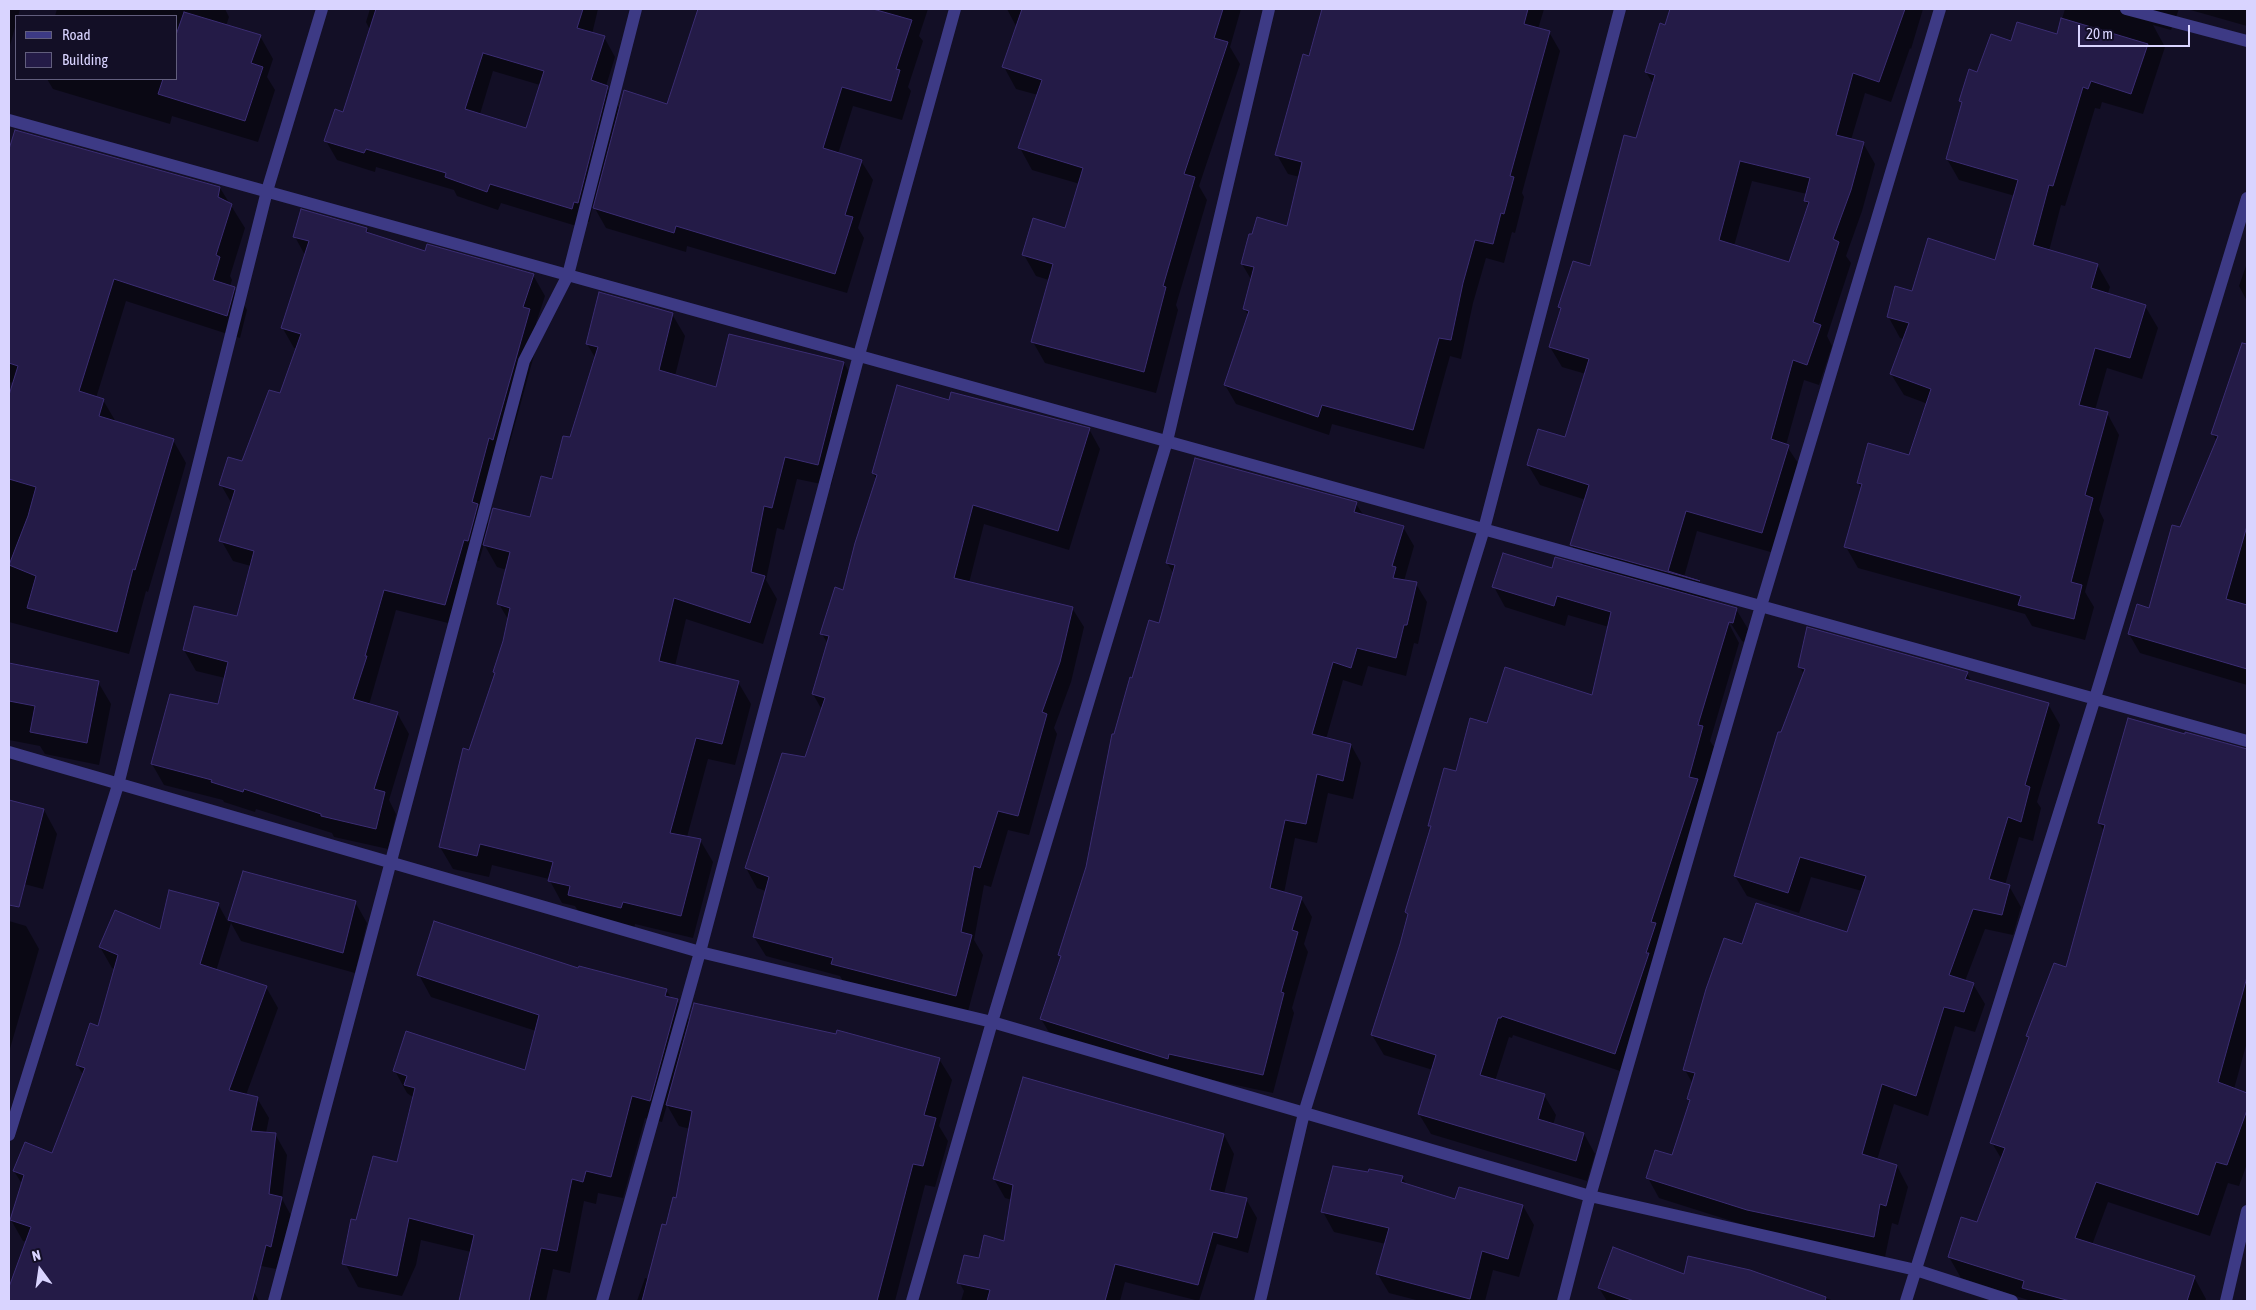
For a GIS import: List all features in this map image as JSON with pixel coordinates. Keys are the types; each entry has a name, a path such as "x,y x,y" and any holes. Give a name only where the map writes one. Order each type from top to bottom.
{"street":[{"path":"9,1135 118,785 267,191 322,9"},
{"path":"274,1301 524,361 568,275 636,9"},
{"path":"602,1301 700,952 859,355 956,9"},
{"path":"912,1301 992,1022 1166,441 1269,9"},
{"path":"1260,1301 1304,1112 1484,529 1620,9"},
{"path":"1563,1301 1590,1196 1761,606 1940,9"},
{"path":"2126,9 2247,41"},
{"path":"9,120 2247,741"},
{"path":"1906,1301 2095,698 2247,198"},
{"path":"9,752 700,952 992,1022 1590,1196 1916,1270 2012,1301"},
{"path":"2226,1301 2247,1211"}],"building":[{"path":"376,9 583,9 577,28 605,36 591,80 608,86 578,203 574,202 572,209 490,184 487,192 445,177 446,173 366,149 364,153 324,141 335,109 343,112","holes":["483,53 544,71 526,128 465,109"]},
{"path":"698,9 873,9 912,20 896,69 900,70 891,101 842,87 823,148 862,160 845,215 853,217 835,274 676,226 674,233 593,208 624,90 667,104"},
{"path":"1022,9 1223,9 1214,38 1228,42 1184,174 1195,177 1163,286 1166,287 1144,372 1031,342 1053,264 1022,255 1033,218 1065,228 1083,168 1018,148 1042,80 1002,67"},
{"path":"1322,9 1528,9 1524,24 1550,31 1510,176 1514,177 1504,214 1501,213 1493,244 1475,240 1463,283 1451,340 1439,338 1413,430 1322,405 1318,417 1224,385 1249,311 1243,309 1254,267 1241,264 1249,234 1252,234 1257,217 1287,226 1302,162 1275,155 1303,54 1309,56"},
{"path":"1670,9 1905,9 1879,82 1853,73 1836,135 1864,142 1851,190 1833,239 1839,242 1813,322 1821,325 1807,365 1793,360 1771,439 1789,445 1762,533 1686,511 1668,571 1700,581 1570,545 1589,485 1527,465 1538,429 1565,437 1589,359 1549,347 1561,308 1558,307 1573,261 1590,266 1624,135 1636,138 1655,75 1645,72 1660,23 1665,25","holes":["1740,161 1810,178 1804,201 1809,202 1789,262 1719,240"]},
{"path":"184,12 261,35 251,63 263,67 245,121 158,94 163,80 178,80 178,29"},
{"path":"2061,18 2148,44 2131,94 2091,81 2088,89 2083,87 2053,186 2049,185 2033,245 2098,264 2091,288 2146,305 2130,358 2095,348 2079,405 2108,412 2085,495 2093,498 2071,582 2082,585 2074,619 2018,605 2021,596 1844,547 1862,484 1857,483 1868,443 1909,455 1931,389 1890,374 1909,323 1887,317 1895,286 1912,291 1928,238 1995,260 2018,180 1946,159 1962,102 1959,101 1969,69 1977,72 1991,34 2011,41 2017,22 2057,34"},
{"path":"15,130 220,187 218,197 232,204 216,255 220,257 213,280 235,287 227,316 114,279 79,391 104,399 99,416 174,439 135,570 133,569 117,632 27,608 36,576 9,565 28,516 36,487 9,479 9,395 18,366 9,363 9,149"},
{"path":"301,209 367,228 366,232 425,251 427,244 534,274 523,307 530,309 493,440 489,438 472,502 478,504 468,541 464,540 445,605 384,590 365,656 367,656 353,699 398,712 374,789 385,792 376,829 321,816 321,814 244,789 243,792 211,782 212,780 151,764 170,694 218,704 228,662 183,650 194,606 237,616 254,551 219,541 235,490 219,485 228,457 242,461 269,390 280,393 301,334 281,328 309,241 293,237"},
{"path":"599,292 673,313 659,370 716,387 729,334 844,362 818,465 785,457 772,508 764,506 751,572 765,576 750,623 674,598 659,661 739,681 722,744 696,738 670,833 701,839 681,916 623,902 621,908 568,895 570,886 548,881 553,862 480,844 477,856 439,847 463,748 469,750 495,673 493,672 503,641 510,608 497,604 510,552 483,545 493,508 530,517 541,476 552,479 563,436 570,437 598,347 586,344"},
{"path":"2242,343 2247,344 2247,526 2226,599 2247,605 2247,669 2128,634 2137,604 2149,608 2172,525 2180,527 2218,436 2211,434"},
{"path":"897,385 949,400 951,392 1090,428 1058,531 973,505 954,578 1073,607 1060,662 1042,712 1047,714 1018,816 998,811 980,868 974,866 961,932 972,935 956,996 831,964 833,958 753,937 769,877 745,868 782,753 805,757 825,698 812,694 829,636 820,634 835,587 843,590 855,543 877,475 872,473"},
{"path":"1195,458 1357,502 1354,512 1404,526 1392,566 1396,567 1393,578 1417,582 1407,625 1404,625 1396,658 1357,648 1351,668 1333,662 1312,734 1351,744 1343,781 1317,774 1306,824 1285,820 1270,888 1302,897 1292,930 1298,932 1281,992 1284,993 1263,1075 1169,1054 1168,1059 1040,1019 1061,956 1058,955 1086,867 1112,734 1114,734 1149,620 1159,623 1175,565 1166,563"},
{"path":"1503,553 1552,568 1555,557 1737,608 1733,623 1729,622 1698,725 1703,726 1689,777 1698,779 1651,922 1656,923 1646,953 1649,953 1615,1054 1502,1016 1498,1018 1480,1075 1545,1094 1538,1119 1584,1133 1576,1161 1418,1114 1436,1055 1371,1035 1400,944 1408,914 1405,912 1431,826 1428,826 1444,768 1456,771 1470,718 1487,723 1505,667 1592,695 1611,612 1557,596 1554,606 1492,587"},
{"path":"1807,627 1968,672 1965,679 2049,703 2025,785 2030,787 2021,822 2008,817 1989,879 2010,885 2002,915 1973,909 1949,975 1974,983 1964,1012 1944,1007 1916,1096 1882,1084 1862,1154 1897,1165 1886,1206 1880,1204 1874,1237 1747,1210 1646,1178 1655,1150 1672,1155 1690,1100 1687,1099 1695,1073 1683,1070 1706,989 1724,938 1742,944 1756,903 1847,932 1866,876 1800,857 1788,893 1734,876 1778,732 1781,732 1805,669 1798,667"},
{"path":"9,663 99,681 87,743 30,732 35,706 9,701"},
{"path":"2128,718 2247,749 2247,977 2218,1082 2247,1093 2247,1110 2227,1165 2216,1162 2198,1215 2096,1182 2075,1238 2195,1276 2187,1301 2070,1301 2022,1288 2024,1281 1948,1257 1961,1217 1977,1222 2005,1148 1990,1143 2029,1037 2026,1036 2054,963 2066,967 2105,825 2098,823"},
{"path":"9,800 44,809 19,907 9,905"},
{"path":"243,871 356,901 343,953 228,920"},
{"path":"169,890 219,903 200,964 267,986 229,1090 258,1097 251,1131 276,1133 269,1194 282,1197 271,1247 266,1245 252,1301 9,1301 9,1287 31,1227 10,1220 24,1175 13,1171 25,1142 52,1153 85,1068 76,1065 90,1023 98,1026 118,955 99,947 115,910 160,929"},
{"path":"434,921 578,968 579,966 667,989 665,996 678,999 650,1101 632,1096 611,1177 586,1171 583,1182 572,1179 557,1251 541,1248 529,1301 459,1301 474,1235 409,1218 397,1276 342,1264 351,1219 356,1220 373,1156 397,1162 415,1088 404,1085 407,1076 393,1071 406,1031 525,1070 539,1015 417,975"},
{"path":"694,1003 836,1034 837,1030 940,1058 924,1115 936,1118 923,1166 913,1164 877,1301 642,1301 662,1224 666,1225 673,1197 676,1198 692,1111 666,1105"},
{"path":"1023,1077 1224,1134 1210,1190 1247,1198 1237,1238 1213,1232 1198,1285 1115,1264 1105,1301 987,1301 990,1290 957,1283 964,1255 979,1258 984,1235 1004,1241 1013,1185 993,1179"},
{"path":"1333,1166 1368,1172 1369,1169 1403,1176 1401,1182 1455,1199 1459,1187 1523,1205 1508,1259 1482,1251 1470,1299 1376,1274 1389,1228 1321,1212"},
{"path":"1613,1247 1684,1274 1688,1256 1750,1270 1826,1297 1825,1301 1634,1301 1598,1288"}]}
